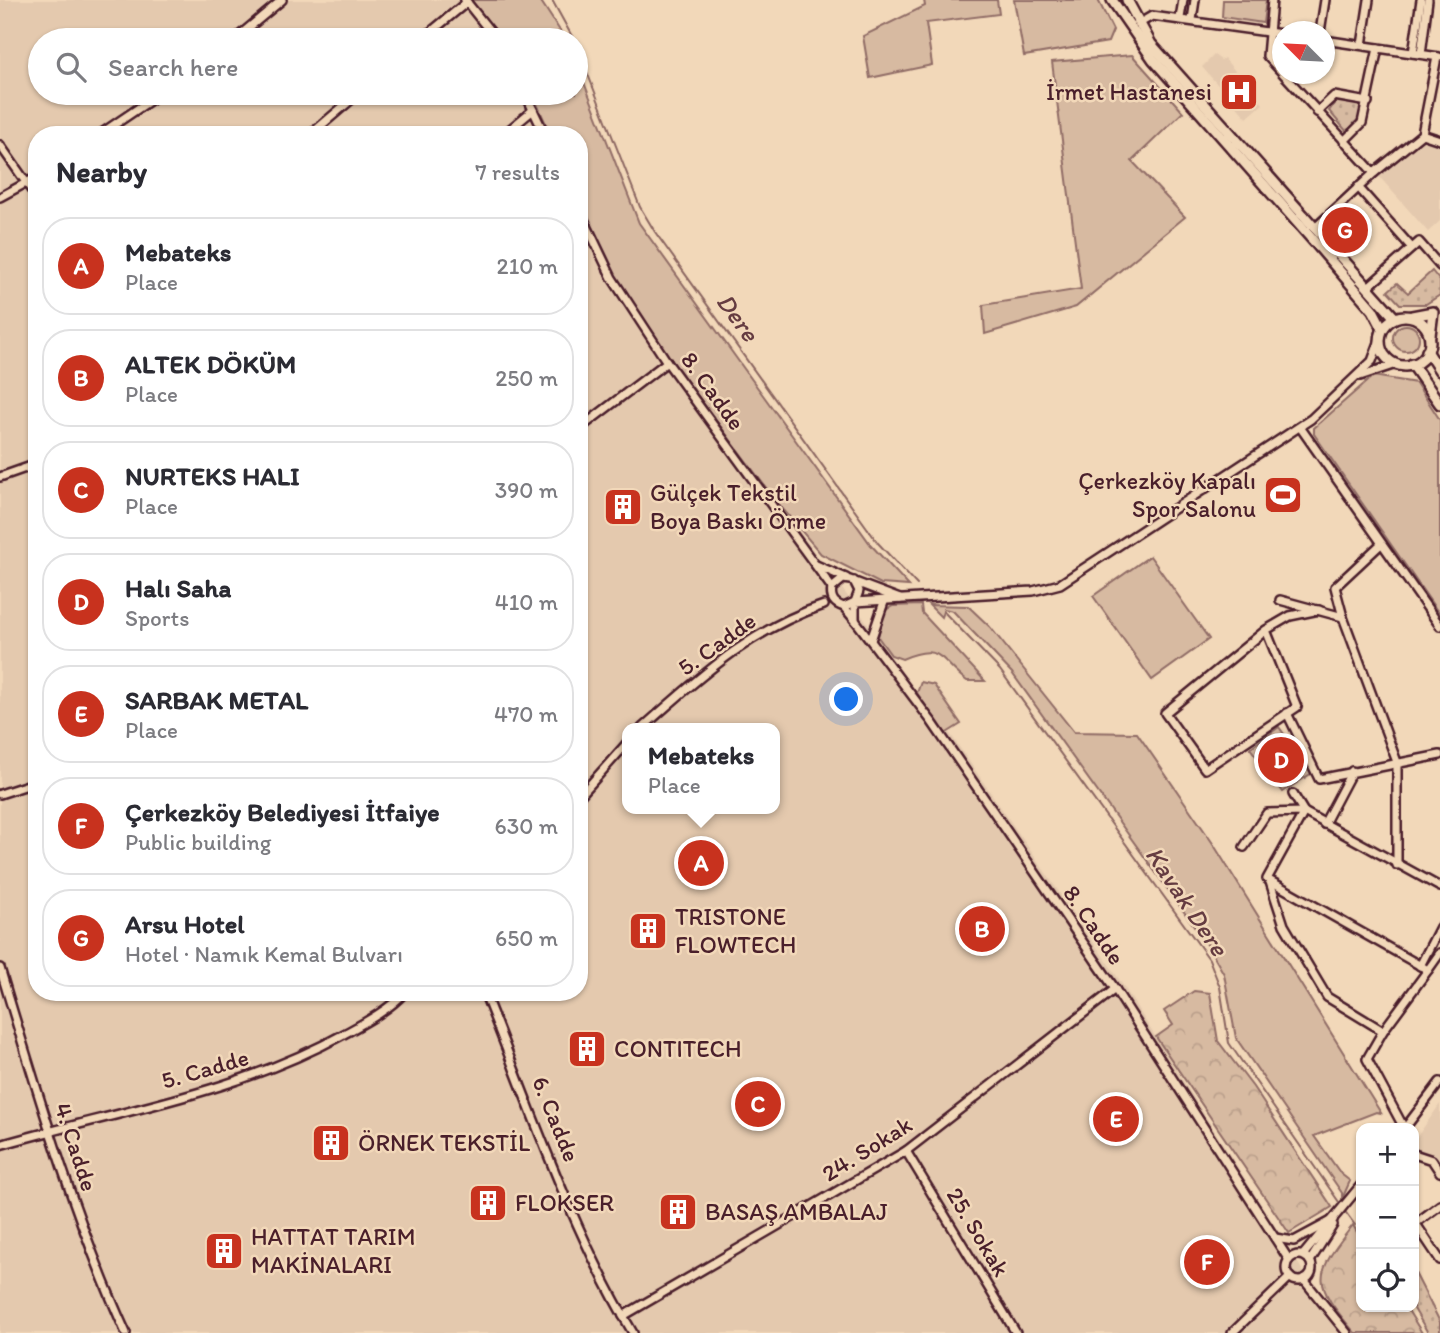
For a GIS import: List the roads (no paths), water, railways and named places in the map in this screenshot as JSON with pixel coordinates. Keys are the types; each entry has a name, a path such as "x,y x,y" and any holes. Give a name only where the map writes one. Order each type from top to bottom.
{"main road":[{"path":"1112,0 1130,30 1364,300 1382,333 1384,353 1396,364 1412,364 1427,351 1437,310 1395,318 1382,333"},
{"path":"1127,0 1151,44 1395,318"},
{"path":"1130,30 1140,23"},
{"path":"1410,316 1423,323 1430,337"},
{"path":"1427,351 1440,371"},
{"path":"1412,364 1440,404"}],"street":[{"path":"248,28 282,0"},
{"path":"1181,19 1183,0"},
{"path":"1192,20 1195,0"},
{"path":"1272,0 1267,32 1267,56 1374,173"},
{"path":"1322,21 1325,0"},
{"path":"1362,45 1369,0"},
{"path":"1417,54 1421,0"},
{"path":"1417,54 1428,0"},
{"path":"435,28 466,1 487,28"},
{"path":"1140,23 1152,16 1272,33"},
{"path":"1315,228 1358,187 1422,134 1438,57 1335,41"},
{"path":"1345,141 1362,123 1378,48"},
{"path":"1317,113 1334,96 1368,102"},
{"path":"112,126 143,105"},
{"path":"320,126 345,105"},
{"path":"530,105 541,126"},
{"path":"514,126 533,110"},
{"path":"1422,134 1440,140"},
{"path":"0,145 27,184 0,197"},
{"path":"1358,187 1412,248"},
{"name":"8. Cadde","path":"588,228 612,278 667,362 815,564 831,592"},
{"path":"1368,287 1419,242 1437,256 1440,266"},
{"path":"850,580 836,582 824,605 841,606 855,602 1033,591 1060,584 1300,427 1357,378 1372,361 1382,333"},
{"path":"588,422 667,362"},
{"path":"1357,378 1396,364"},
{"path":"1300,427 1440,627"},
{"path":"0,477 28,467"},
{"path":"1381,544 1335,587 1343,617 1397,762 1397,865"},
{"path":"815,564 904,600"},
{"path":"850,580 859,591 855,602 855,620"},
{"path":"831,592 841,606"},
{"path":"1280,600 1343,617"},
{"path":"871,640 884,602"},
{"name":"5. Cadde","path":"648,723 743,643 790,617 824,605"},
{"name":"8. Cadde","path":"841,606 871,640 932,722 1115,989 1289,1260"},
{"path":"1266,630 1297,707 1205,769 1165,713 1266,630 1290,616 1319,610"},
{"path":"1287,713 1319,779 1440,755"},
{"path":"588,787 622,749"},
{"path":"1324,824 1352,771"},
{"path":"0,794 28,785"},
{"path":"1293,794 1304,812 1440,887"},
{"path":"1244,847 1267,813 1304,812"},
{"path":"1304,812 1266,879 1428,970"},
{"path":"1270,881 1284,925 1327,997 1384,1031"},
{"path":"1420,966 1440,927"},
{"path":"1402,1123 1367,1059 1440,953"},
{"name":"4. Cadde","path":"0,968 50,1130 99,1274 126,1333"},
{"name":"24. Sokak","path":"623,1316 906,1151 1115,989"},
{"name":"5. Cadde","path":"0,1145 251,1077 338,1038 392,1001"},
{"name":"6. Cadde","path":"488,1001 584,1237 633,1333"},
{"path":"1409,1123 1440,1082"},
{"name":"25. Sokak","path":"906,1151 1016,1333"},
{"path":"1419,1156 1436,1161 1440,1172"},
{"path":"1347,1333 1304,1280 1290,1277 1286,1270 1289,1260 1303,1255 1360,1186"},
{"path":"1419,1219 1440,1205"},
{"path":"1275,1238 1294,1241 1336,1218"},
{"path":"1304,1280 1311,1273 1310,1261 1336,1218"},
{"path":"1419,1228 1440,1260"},
{"path":"1303,1255 1310,1261"},
{"path":"1232,1333 1290,1277"}],"waterway":[{"name":"Dere","path":"552,0 567,28"},
{"name":"Dere","path":"588,75 640,207 655,232 878,543 917,585"},
{"name":"Kavak Dere","path":"943,611 1000,670 1209,959 1220,987 1229,1043 1341,1205"},
{"name":"Kavak Dere","path":"1344,1210 1355,1225"}],"place":[{"name":"İrmet Hastanesi","path":"1239,92"},
{"name":"Arsu Hotel","path":"1345,230"},
{"name":"Çerkezköy Kapalı Spor Salonu","path":"1283,495"},
{"name":"Gülçek Tekstil Boya Baskı Örme","path":"623,507"},
{"name":"Halı Saha","path":"1281,760"},
{"name":"Mebateks","path":"701,863"},
{"name":"ALTEK DÖKÜM","path":"982,929"},
{"name":"TRISTONE FLOWTECH","path":"648,931"},
{"name":"CONTITECH","path":"587,1049"},
{"name":"NURTEKS HALI","path":"758,1104"},
{"name":"SARBAK METAL","path":"1116,1119"},
{"name":"ÖRNEK TEKSTİL","path":"331,1143"},
{"name":"FLOKSER","path":"488,1203"},
{"name":"BASAŞ AMBALAJ","path":"678,1212"},
{"name":"HATTAT TARIM MAKİNALARI","path":"224,1251"},
{"name":"Çerkezköy Belediyesi İtfaiye","path":"1207,1262"}]}
